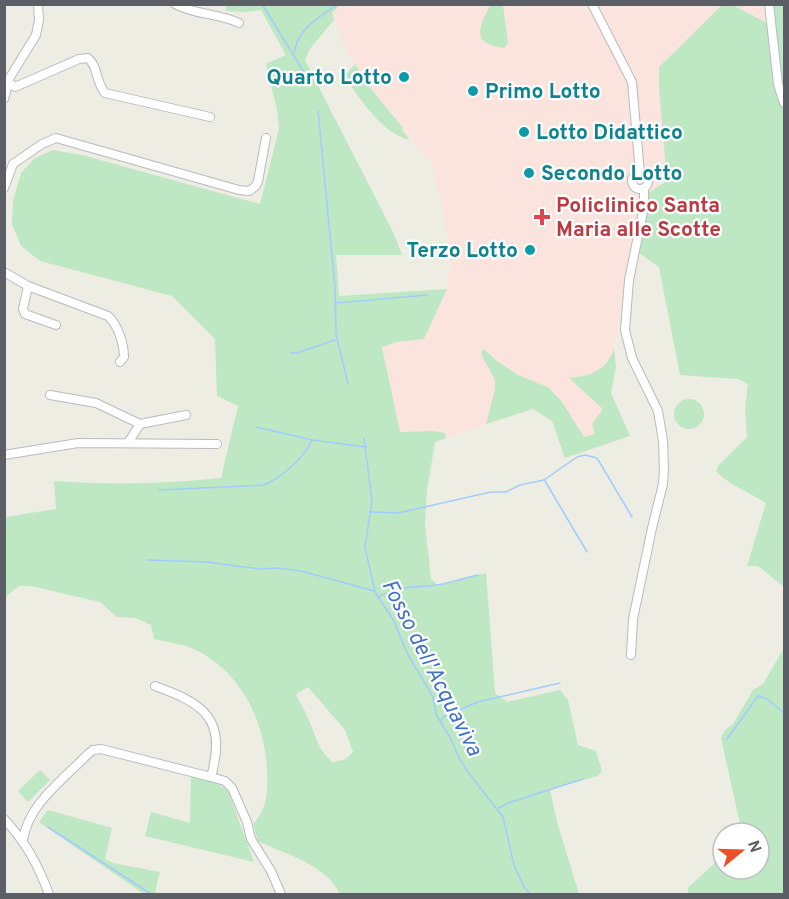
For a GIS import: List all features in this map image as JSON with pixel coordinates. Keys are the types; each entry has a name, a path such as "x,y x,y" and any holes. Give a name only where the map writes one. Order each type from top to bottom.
{"street":[{"path":"4,99 6,85 37,33 38,4"},
{"path":"175,4 192,12 226,18 239,23"},
{"path":"592,4 632,82 640,173"},
{"path":"769,4 778,84 784,103"},
{"path":"6,85 15,87 79,59 88,58 92,62 102,91 105,93 210,117"},
{"path":"4,188 9,171 16,161 49,140 59,138 249,191 254,189 258,181 266,138"},
{"path":"631,655 633,619 664,469 662,434 657,406 632,358 625,330 630,273 644,207 644,189 649,180 647,176 640,173 634,176 633,183 637,189 644,189"},
{"path":"4,272 28,286 108,316 116,325 124,351 124,357 120,362"},
{"path":"28,286 23,309 25,314 56,325"},
{"path":"50,395 96,404 140,424 186,415"},
{"path":"128,443 140,424"},
{"path":"4,455 71,443 217,444"},
{"path":"155,686 190,700 208,717 217,746 211,777"},
{"path":"23,840 26,825 36,807 93,750 107,751 225,781 232,788 247,822 251,839 271,871 281,894"},
{"path":"4,819 23,840 38,866 49,894"}],"shaded area":[{"name":"Policlinico Santa Maria alle Scotte","path":"340,4 765,5 768,24 733,5 659,67 667,181 646,194 630,252 617,336 610,360 595,373 570,378 603,409 592,424 595,434 584,437 577,425 527,379 509,369 485,349 495,380 495,389 486,424 446,438 445,433 434,431 400,432 382,346 424,339 447,289 449,249 443,211 431,162 368,85 342,43 342,33 332,14"}],"green space":[{"path":"226,5 340,5 332,13 334,20 309,50 305,60 394,234 402,255 336,255 339,296 447,289 424,339 397,342 382,347 400,432 445,433 446,438 435,442 427,490 425,524 431,579 438,585 486,573 495,693 507,702 560,690 568,700 578,745 596,751 602,771 598,776 550,789 557,822 579,894 340,894 326,875 258,841 253,824 262,812 266,798 265,752 256,718 249,703 240,688 217,663 190,648 154,639 151,625 135,618 117,617 100,602 31,586 19,586 5,597 5,517 56,509 54,481 138,483 221,478 238,406 217,396 215,339 172,296 40,261 21,246 12,224 13,201 21,173 35,158 53,150 82,155 260,204 279,129 266,64 286,55 261,10 226,11","holes":["308,687 345,730 353,752 346,759 333,762 320,747 296,694"]},
{"path":"490,5 503,5 508,43 504,48 486,42 480,33"},
{"path":"733,5 767,23 765,5 784,5 784,587 758,566 747,566 766,503 716,471 719,465 747,437 745,408 748,384 738,379 680,375 659,267 639,253 647,208 646,194 667,181 659,67 721,6"},
{"path":"355,64 410,140 381,123 344,77"},
{"path":"484,349 518,375 548,387 562,402 584,437 595,434 592,424 603,409 569,378 585,376 597,371 607,362 614,349 616,367 611,393 630,436 565,458 552,421 533,409 486,424 495,389 495,380 481,354"},
{"path":"689,399 699,404 704,414 699,424 689,429 679,424 674,414 679,404"},
{"path":"784,648 784,894 688,894 688,888 711,866 711,881 771,881 771,821 739,821 721,738 725,730 733,724 753,690 763,684"},
{"path":"40,770 50,780 28,802 18,791"},
{"path":"191,775 220,785 228,791 254,862 145,836 151,812 190,823"},
{"path":"48,810 112,828 105,859 113,863 160,872 155,892 166,894 144,894 53,832 39,822"}],"waterway":[{"name":"Fosso dell'Acquaviva","path":"262,4 307,77"},
{"path":"294,53 296,44 305,30 338,4"},
{"name":"Fosso dell'Acquaviva","path":"318,111 335,287 336,334 348,384"},
{"path":"336,303 427,295"},
{"path":"291,353 335,340"},
{"path":"256,427 312,440 366,447"},
{"name":"Fosso dell'Acquaviva","path":"364,438 372,501 365,547 375,592 394,621 407,653 433,697 436,714 458,756 503,817 514,865 524,887 531,894"},
{"path":"159,490 264,485 292,466 304,454 312,440"},
{"path":"370,512 398,513 491,492 506,492 520,485 544,480 577,457 585,455 597,458 632,517"},
{"path":"545,481 587,552"},
{"path":"148,560 207,562 259,569 278,568 301,571 374,591"},
{"path":"378,598 398,589 437,585 478,575"},
{"path":"441,720 445,716 478,702 560,683"},
{"path":"727,739 758,696 767,699 784,713"},
{"path":"499,808 583,779"},
{"path":"48,827 151,894"}],"place":[{"name":"Quarto Lotto","path":"404,77"},
{"name":"Primo Lotto","path":"473,91"},
{"name":"Lotto Didattico","path":"524,132"},
{"name":"Secondo Lotto","path":"529,173"},
{"name":"Policlinico Santa Maria alle Scotte","path":"542,217"},
{"name":"Terzo Lotto","path":"530,250"}]}
